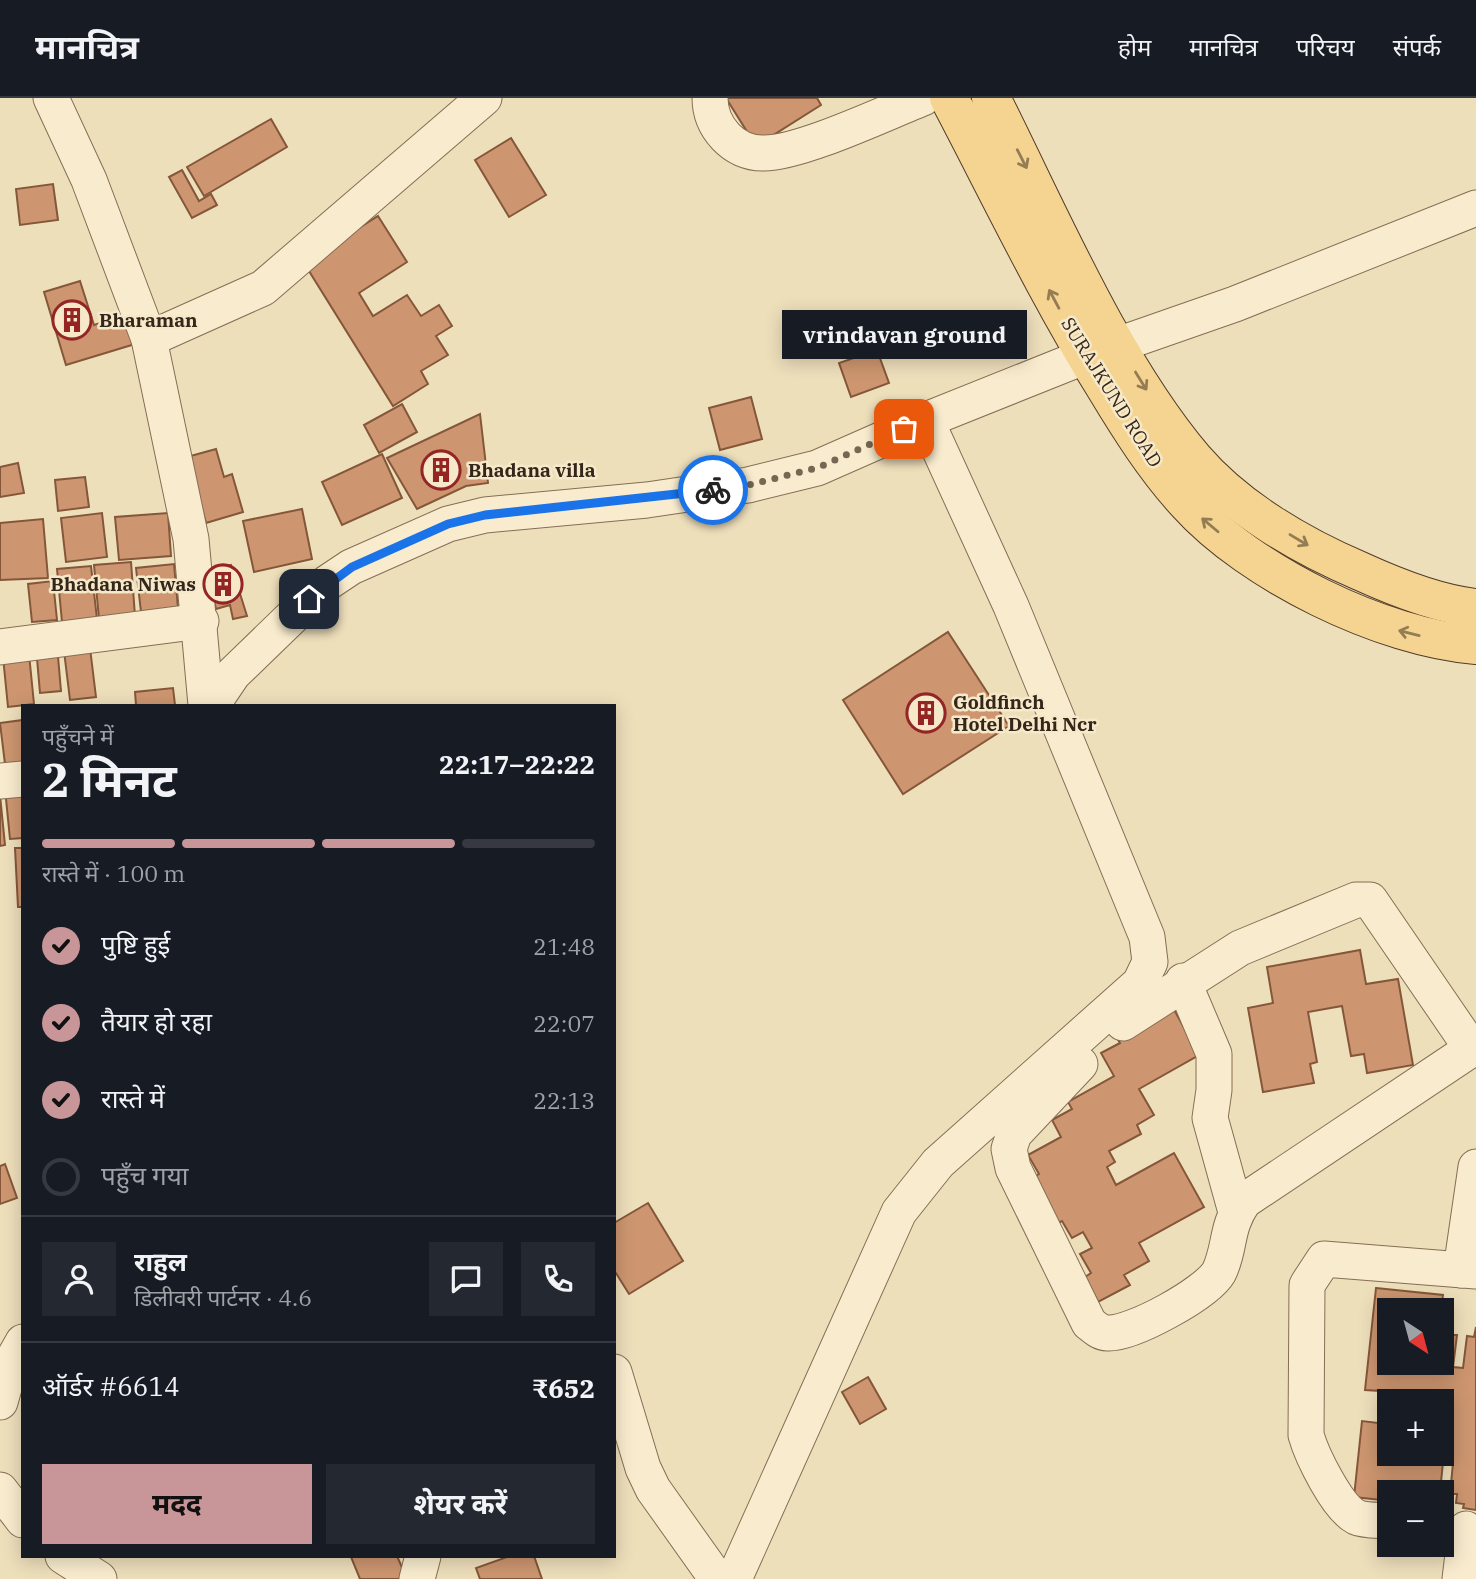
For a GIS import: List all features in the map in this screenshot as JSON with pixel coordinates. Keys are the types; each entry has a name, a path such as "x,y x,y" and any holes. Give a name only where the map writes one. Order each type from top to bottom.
{"main road":[{"name":"SURAJKUND ROAD","path":"949,98 1102,351 1195,460 1258,513 1302,542 1385,582 1476,608"},
{"name":"SURAJKUND ROAD","path":"991,98 1102,351 1161,472 1187,504 1254,558 1318,597 1362,617 1403,631 1476,645"}],"street":[{"path":"51,98 89,180 149,339 191,539 201,621 206,704"},
{"path":"149,339 263,288 484,98"},
{"path":"709,98 710,115 726,136 742,150 765,154 807,142 923,98"},
{"path":"213,704 233,674 327,583 352,567 448,524 485,515 647,500 748,485 817,468 926,420 1102,351 1235,304 1476,208"},
{"path":"734,1579 899,1212 938,1163 1140,983 1150,961 1147,937 1011,606 926,420"},
{"path":"0,647 201,621"},
{"path":"0,781 21,779"},
{"path":"1356,900 1370,900 1474,1048 1244,1201 1232,1219 1219,1270 1208,1286 1189,1300 1119,1333 1103,1334 1089,1323 1013,1168 1009,1149 1014,1134 1100,1043 1125,1021 1183,981 1240,947 1356,900"},
{"path":"1183,981 1214,1054 1214,1090 1210,1118 1236,1212"},
{"path":"1377,1520 1358,1518 1346,1510 1310,1448 1306,1435 1307,1285 1324,1259 1468,1270 1476,1167"},
{"path":"0,1402 11,1363 21,1346"},
{"path":"616,1379 643,1468 653,1489 716,1579"},
{"path":"0,1490 21,1517"},
{"path":"1460,1579 1461,1528"},
{"path":"66,1558 99,1579"},
{"path":"417,1579 422,1558"}],"building":[{"path":"726,98 817,98 821,105 756,146"},
{"path":"271,119 287,147 204,196 187,167"},
{"path":"511,138 546,195 509,217 475,160"},
{"path":"182,170 199,201 211,194 217,205 192,218 169,177"},
{"path":"53,184 58,220 20,225 16,189"},
{"path":"378,216 407,262 359,293 373,316 407,295 421,316 439,305 452,326 436,336 448,355 421,371 428,384 393,406 304,263"},
{"name":"Bharaman","path":"80,281 94,325 126,315 135,344 66,365 44,292"},
{"path":"877,350 889,383 851,397 839,363"},
{"path":"751,397 762,439 720,450 709,408"},
{"path":"402,404 417,432 379,453 364,425"},
{"name":"Bhadana villa","path":"480,414 488,483 466,486 417,509 387,458"},
{"path":"216,449 224,477 232,474 243,512 206,523 187,457"},
{"path":"382,454 402,498 342,525 322,482"},
{"path":"18,463 24,493 0,497 0,467"},
{"path":"85,477 89,507 58,511 55,480"},
{"path":"302,509 312,559 254,572 243,521"},
{"path":"102,513 107,557 66,562 61,518"},
{"path":"168,513 171,556 119,560 115,517"},
{"path":"43,519 48,578 0,580 0,523"},
{"path":"131,562 135,616 99,619 94,565"},
{"path":"174,564 178,608 141,612 136,568"},
{"name":"Bhadana Niwas","path":"231,565 247,616 233,619 230,605 216,609 207,571"},
{"path":"91,566 97,619 62,622 57,569"},
{"path":"53,581 57,620 32,622 28,584"},
{"name":"Goldfinch Hotel Delhi Ncr","path":"948,632 1009,726 903,794 843,700"},
{"path":"57,645 61,691 40,693 36,647"},
{"path":"90,648 96,697 70,700 64,651"},
{"path":"29,654 34,704 8,707 3,657"},
{"path":"173,688 175,704 136,704 135,692"},
{"path":"21,720 21,762 5,764 0,723"},
{"path":"21,787 21,838 10,839 5,789"},
{"path":"0,795 5,845 0,846"},
{"path":"15,848 21,848 21,907 18,907"},
{"path":"1360,950 1366,984 1398,979 1413,1065 1367,1073 1364,1054 1351,1056 1342,1006 1308,1012 1317,1062 1310,1064 1314,1083 1263,1092 1248,1008 1273,1003 1267,967"},
{"path":"1171,1004 1199,1055 1139,1089 1154,1115 1137,1125 1141,1134 1109,1151 1115,1162 1107,1167 1116,1185 1174,1153 1204,1207 1139,1243 1149,1261 1124,1275 1130,1285 1098,1302 1085,1277 1091,1273 1080,1254 1092,1248 1083,1232 1072,1238 1062,1221 1056,1224 1031,1179 1039,1174 1028,1155 1061,1137 1052,1120 1072,1109 1068,1102 1114,1076 1101,1053 1120,1043 1115,1035"},
{"path":"5,1164 17,1198 0,1204 0,1166"},
{"path":"648,1203 683,1261 629,1294 616,1273 616,1222"},
{"path":"1376,1288 1443,1295 1443,1298 1377,1298 1377,1376 1454,1376 1454,1367 1463,1368 1467,1336 1474,1337 1476,1327 1476,1510 1463,1508 1464,1504 1456,1503 1457,1494 1454,1494 1454,1480 1451,1480 1454,1466 1454,1389 1365,1390"},
{"path":"1454,1335 1457,1335 1454,1359"},
{"path":"868,1377 886,1409 860,1424 842,1392"},
{"path":"1362,1421 1377,1423 1377,1466 1443,1466 1441,1480 1377,1480 1377,1500 1354,1497"},
{"path":"351,1558 398,1558 407,1579 360,1579"},
{"path":"504,1558 535,1558 542,1579 480,1579 476,1568"}],"way so far":[{"path":"713,490 748,485 817,468 904,429"}],"place":[{"name":"Bharaman","path":"72,320"},
{"name":"vrindavan ground","path":"904,429"},
{"name":"Bhadana villa","path":"441,470"},
{"name":"Bhadana Niwas","path":"223,584"},
{"name":"Goldfinch Hotel Delhi Ncr","path":"926,713"}],"route":[{"path":"309,599 352,567 448,524 485,515 647,500 713,490"}]}
